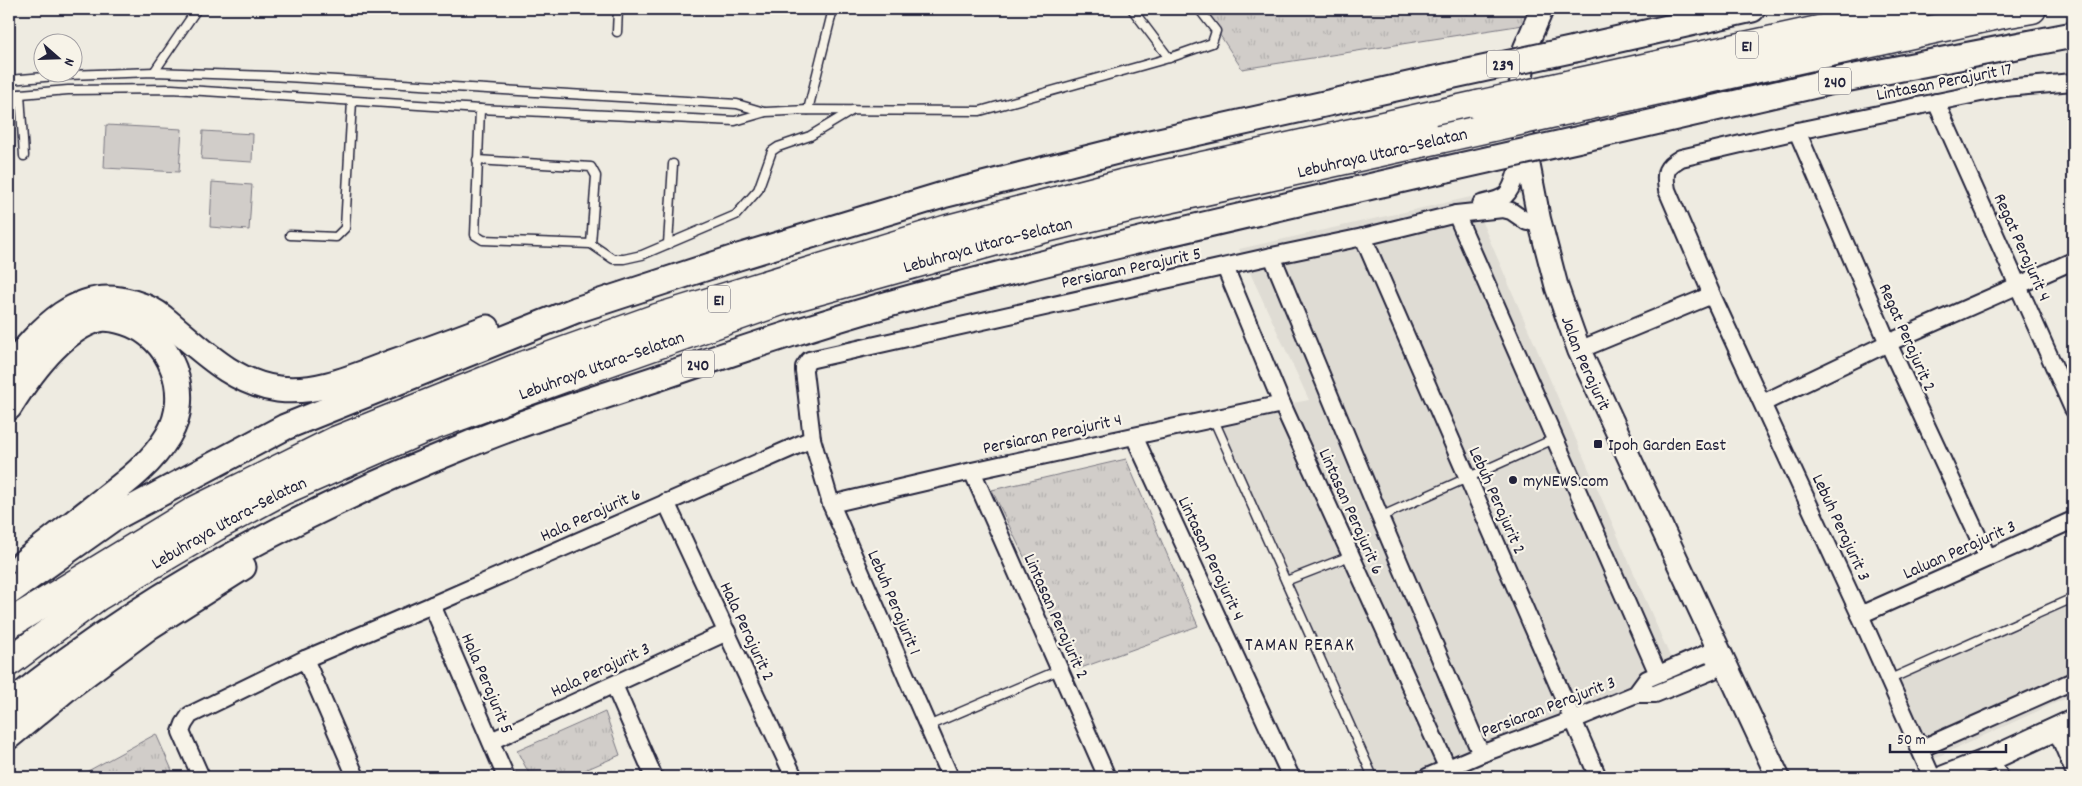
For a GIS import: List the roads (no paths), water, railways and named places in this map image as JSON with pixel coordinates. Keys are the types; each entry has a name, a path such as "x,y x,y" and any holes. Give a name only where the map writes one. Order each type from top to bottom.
{"highway":[{"name":"Lebuhraya Utara–Selatan","path":"9,662 97,597 217,526 282,491 424,429 781,301 986,243 1124,208 1439,139 1583,94 1915,9"},
{"name":"Lebuhraya Utara–Selatan","path":"9,624 196,510 334,441 517,368 627,329 896,245 1102,189 1478,104 1583,94 2032,9"}],"main road":[{"name":"239","path":"9,592 112,519 285,427 576,310 732,259 943,195 1137,146 1752,9"},
{"name":"240","path":"9,706 112,628 205,570 313,514 462,447 618,391 785,335 923,294 1226,219 1824,83 2073,35"},
{"path":"9,369 42,330 62,314 82,303 101,298 124,300 138,304 162,316 202,352 236,375 258,385 292,390 312,390 346,380 531,312 576,310"},
{"path":"9,407 23,385 69,333 102,318 135,325 156,342 172,362 178,384 177,418 168,436 152,458 104,500 9,574"},
{"path":"9,736 67,688 135,638 263,554 313,514"}],"street":[{"name":"Jalan Perajurit","path":"1530,9 1515,46 1506,116 1516,174 1545,293 1557,323 1713,661 1778,777"},
{"name":"Jalan Perajurit","path":"1542,9 1525,48 1518,111 1539,219 1557,288 1579,350 1713,661 1760,777"},
{"name":"Lintasan Perajurit 17","path":"1712,295 1667,190 1664,176 1670,164 1681,158 1936,102 2005,88 2073,82"},
{"name":"Regat Perajurit 4","path":"1936,102 2073,409"},
{"name":"Regat Perajurit 2","path":"1797,131 1888,343 1988,558"},
{"name":"Persiaran Perajurit 5","path":"812,439 804,371 806,363 813,358 1272,256 1363,238 1456,214 1478,205 1502,199 1508,194 1516,174"},
{"name":"Persiaran Perajurit 5","path":"1456,214 1503,209 1511,211 1527,222"},
{"path":"1456,214 1658,674"},
{"name":"Lebuh Perajurit 2","path":"1363,238 1598,777"},
{"name":"Lintasan Perajurit 6","path":"1272,256 1481,754"},
{"path":"1763,403 1888,343 2073,260"},
{"name":"Lintasan Perajurit 6","path":"1225,267 1282,404 1448,769"},
{"path":"1579,350 1712,295"},
{"name":"Lebuh Perajurit 3","path":"1712,295 1860,615 1932,777"},
{"name":"Persiaran Perajurit 4","path":"831,504 972,471 1282,404"},
{"name":"Lintasan Perajurit 4","path":"1134,436 1291,777"},
{"name":"Hala Perajurit 6","path":"201,777 181,732 190,715 305,659 432,606 812,439"},
{"name":"Lebuh Perajurit 1","path":"812,439 831,504 950,777"},
{"name":"Lintasan Perajurit 2","path":"972,471 1107,777"},
{"name":"Hala Perajurit 2","path":"666,502 794,777"},
{"name":"Laluan Perajurit 3","path":"1860,615 2073,520"},
{"name":"Hala Perajurit 5","path":"432,606 506,777"},
{"name":"Hala Perajurit 3","path":"491,741 727,632"},
{"path":"305,659 356,777"},
{"path":"1636,694 1655,694 1713,661"},
{"name":"Persiaran Perajurit 3","path":"1427,777 1636,694 1647,679 1658,674 1713,661"},
{"path":"1920,749 2073,681"},
{"path":"614,685 654,777"},
{"path":"1944,777 1995,757 2064,725 2073,769"}],"lane":[{"path":"154,72 197,9"},
{"path":"617,32 618,9"},
{"path":"808,110 833,9"},
{"path":"1132,9 1170,58"},
{"path":"9,95 68,90 172,89 480,109 735,121 766,112 808,110 980,110 1170,58 1212,43 1216,31 1200,9"},
{"path":"9,80 68,75 154,72 270,76 737,104 766,112"},
{"path":"20,94 24,156"},
{"path":"290,235 336,237 345,228 352,101"},
{"path":"480,109 474,231 479,239 591,244 608,257 624,259 642,255 736,215 758,190 772,151 778,147 810,136 853,110"},
{"path":"477,160 592,167 596,176 591,244"},
{"path":"668,244 673,164"},
{"path":"1213,418 1373,777"},
{"path":"1380,517 1554,439"},
{"path":"1286,581 1350,556"},
{"path":"1888,680 2073,598"},
{"path":"927,726 1059,670"},
{"path":"1995,757 2004,777"}],"place":[{"name":"Ipoh Garden East","path":"1598,444"},
{"name":"myNEWS.com","path":"1513,480"}],"district":[{"name":"TAMAN PERAK","path":"1300,643"}]}
